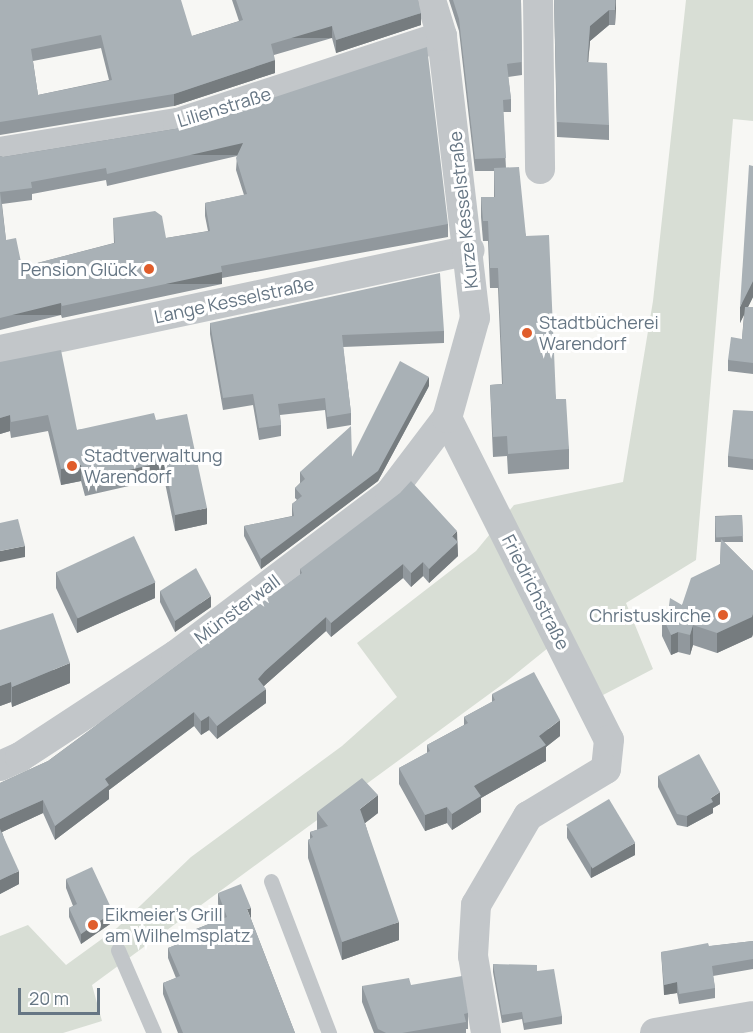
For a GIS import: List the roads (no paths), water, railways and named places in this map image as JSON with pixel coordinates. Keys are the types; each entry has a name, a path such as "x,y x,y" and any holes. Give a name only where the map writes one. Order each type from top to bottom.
{"street":[{"name":"Kurze Kesselstraße","path":"431,0 442,36 469,250 475,318 447,418"},
{"path":"538,0 540,170"},
{"name":"Lilienstraße","path":"0,152 178,123 442,36"},
{"name":"Lange Kesselstraße","path":"0,350 469,250"},
{"name":"Münsterwall","path":"0,766 20,757 176,655 390,493 447,418"},
{"name":"Friedrichstraße","path":"447,418 609,740 606,769 528,816 495,867 476,905 473,956 486,1033"},
{"path":"655,1033 753,1016"}],"lane":[{"path":"271,881 329,1033"},
{"path":"118,950 154,1033"}],"place":[{"name":"Pension Glück","path":"149,269"},
{"name":"Stadtbücherei Warendorf","path":"527,333"},
{"name":"Stadtverwaltung Warendorf","path":"72,466"},
{"name":"Christuskirche","path":"723,615"},
{"name":"Eikmeier's Grill am Wilhelmsplatz","path":"93,925"}]}
